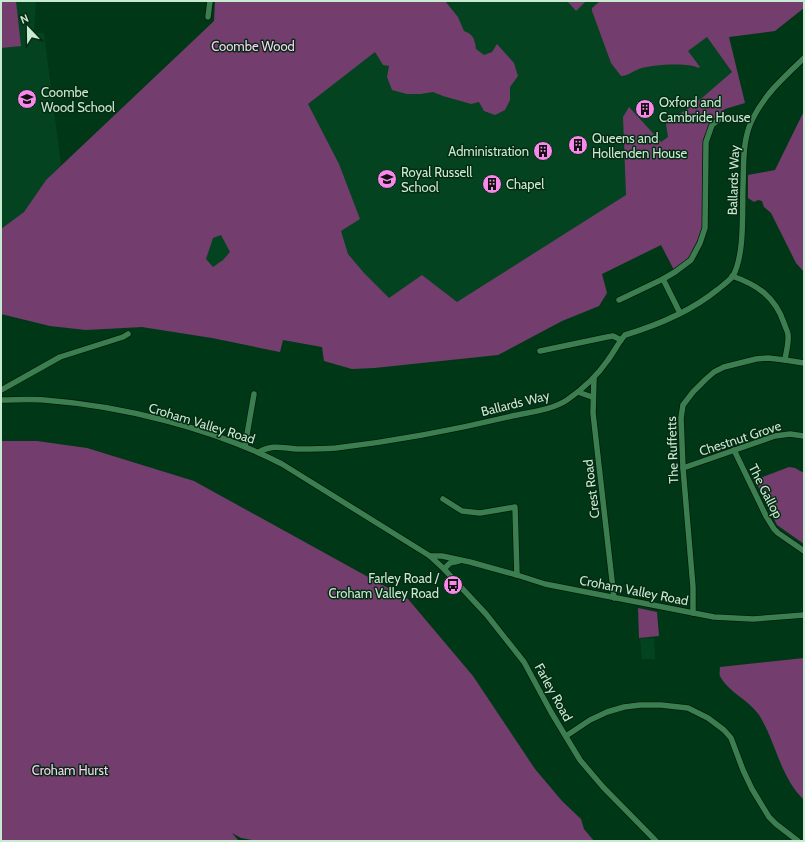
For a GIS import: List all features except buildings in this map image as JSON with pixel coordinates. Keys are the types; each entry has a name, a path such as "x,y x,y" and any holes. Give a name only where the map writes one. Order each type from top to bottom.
{"street":[{"path":"208,17 210,1"},
{"name":"Ballards Way","path":"259,452 267,448 275,447 296,449 360,445 439,432 547,408 566,401 594,378 609,360 625,335 662,323 707,298 732,276 739,259 742,227 744,143 752,121 766,95 804,58"},
{"path":"619,300 675,272 691,260 700,244 706,228 706,142 712,125 721,118"},
{"path":"732,276 760,290 774,301 788,334 785,360"},
{"path":"663,279 680,313"},
{"path":"1,390 60,357 123,337 128,334"},
{"path":"540,351 613,336 621,340"},
{"name":"The Ruffetts","path":"693,613 694,587 683,468 681,411 683,405 692,392 714,372 724,367 756,358 768,358 804,363"},
{"name":"Crest Road","path":"594,378 592,397 593,413 614,598"},
{"path":"578,392 592,397"},
{"path":"245,446 254,394"},
{"name":"Croham Valley Road","path":"1,400 42,400 87,405 140,415 179,425 245,446 259,452 322,488 430,556 442,556 463,560 517,574 545,584 714,617 735,619 804,615"},
{"name":"Chestnut Grove","path":"683,468 782,434 804,436"},
{"name":"The Gallop","path":"734,450 766,516 774,529 778,534 804,550"},
{"path":"443,499 462,511 480,513 515,507 517,574"},
{"name":"Farley Road","path":"430,556 486,614 524,662 551,712 580,760 603,787 656,841"},
{"path":"444,569 450,563 463,560"},
{"path":"566,736 590,720 607,712 624,707 661,705 688,708 708,718 732,738 743,770 752,790 776,824 798,841"}],"shaded area":[{"name":"Coombe Wood School","path":"1,1 36,1 34,33 44,33 61,165 46,180 24,212 1,229"},
{"name":"Royal Russell School","path":"360,1 692,1 699,26 732,72 735,106 725,109 710,123 703,140 702,228 689,258 661,245 602,274 607,293 599,306 562,321 498,355 374,368 352,369 324,361 322,347 283,340 280,352 212,338 142,327 86,330 50,326 1,314"},
{"path":"654,638 655,659 642,659 640,639"}],"green space":[{"path":"1,1 16,1 21,46 1,48"},
{"name":"Royal Russell School","path":"215,1 445,1 458,17 464,31 473,37 476,49 484,55 492,52 497,44 514,63 518,76 510,87 510,100 505,110 495,115 484,111 479,102 471,104 433,92 407,94 392,90 387,77 389,66 383,65 375,52 308,104 339,164 360,219 341,231 348,254 364,273 389,298 422,275 457,302 626,195 623,117 629,107 661,142 668,137 666,124 703,97 732,72 707,37 688,51 700,67 698,68 686,65 660,65 644,68 621,76 611,63 592,11 592,8 600,1 804,1 804,8 775,31 729,37 745,103 725,109 710,123 703,140 702,228 698,243 689,258 674,270 661,245 602,274 607,293 599,306 562,321 498,355 352,369 324,361 322,347 283,340 280,352 212,338 142,327 86,330 50,326 1,314 1,229 24,212 46,180 214,21","holes":["221,235 230,252 223,260 213,267 206,259 213,238"]},
{"path":"566,1 586,1 576,11"},
{"path":"804,111 804,272 796,263 771,213 764,207 762,201 758,200 754,202 748,198 748,175 775,170"},
{"name":"Croham Hurst","path":"1,441 37,441 87,448 194,481 408,599 473,676 535,769 562,801 581,819 584,829 594,841 258,841 241,838 232,833 238,840 249,841 1,841"},
{"path":"789,467 795,468 804,473 804,544 777,525 755,480"},
{"path":"638,608 657,612 659,636 639,638"},
{"path":"804,658 804,800 789,781 765,725 759,715 750,705 728,687 720,676 720,667"}],"place":[{"name":"Coombe Wood School","path":"27,99"},
{"name":"Oxford and Cambride House","path":"645,109"},
{"name":"Queens and Hollenden House","path":"578,145"},
{"name":"Administration","path":"543,151"},
{"name":"Royal Russell School","path":"387,179"},
{"name":"Chapel","path":"492,184"},
{"name":"Farley Road / Croham Valley Road","path":"453,585"}],"park label":[{"name":"Coombe Wood","path":"253,46"}]}
